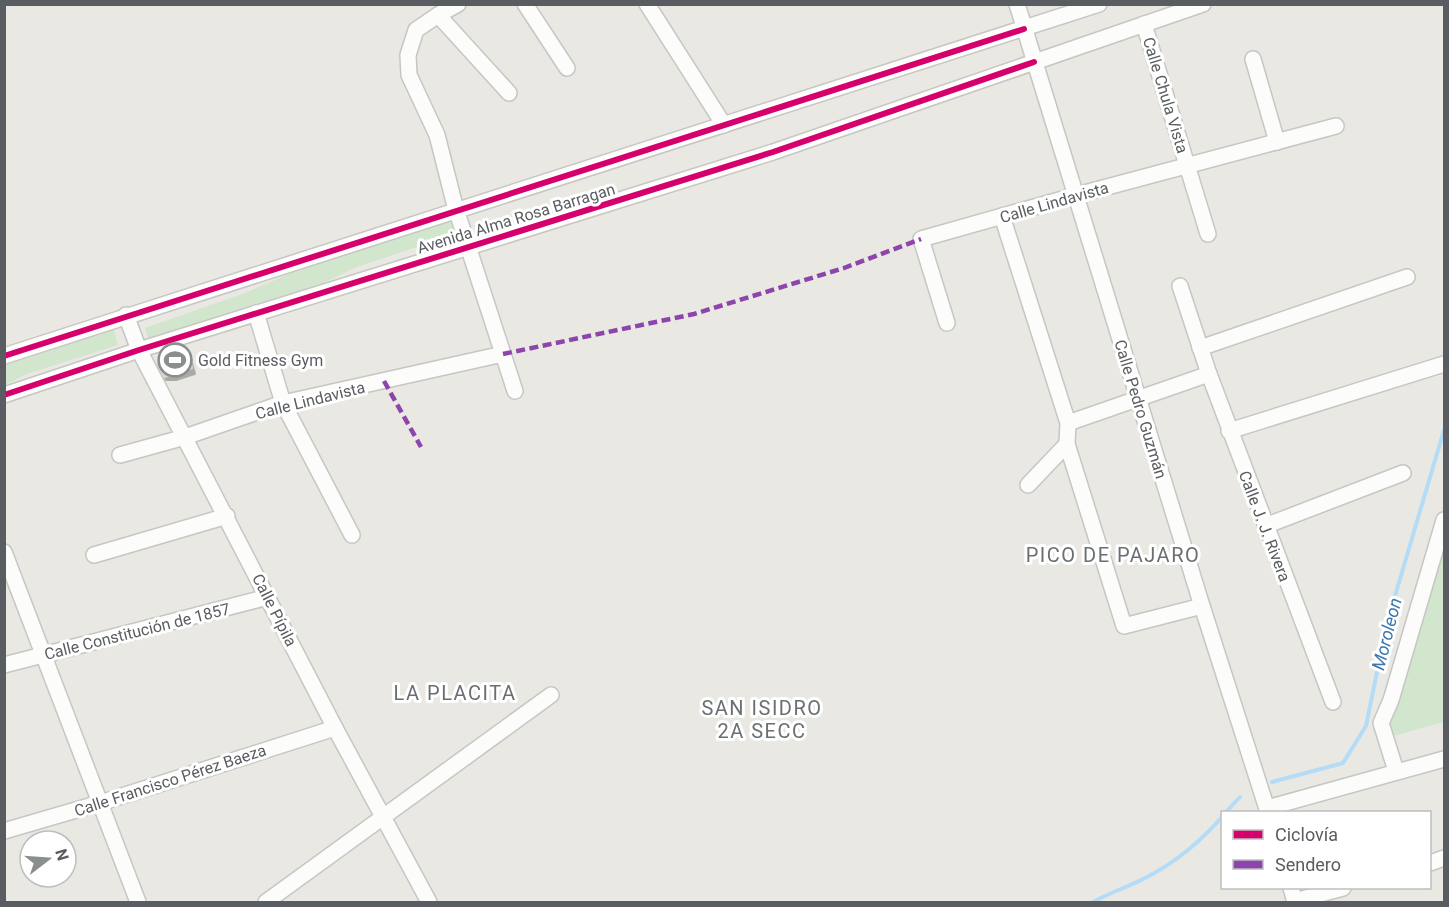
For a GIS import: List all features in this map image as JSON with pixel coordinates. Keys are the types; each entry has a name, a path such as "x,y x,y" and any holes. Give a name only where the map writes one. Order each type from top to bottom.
{"street":[{"path":"458,4 416,30 408,55 409,75 437,135 467,247 515,391"},
{"path":"525,4 567,68"},
{"path":"647,4 724,125"},
{"name":"Calle Pedro Guzmán","path":"1017,4 1137,398 1267,810"},
{"name":"Avenida Alma Rosa Barragan","path":"4,356 1099,4"},
{"name":"Avenida Alma Rosa Barragan","path":"4,395 256,313 773,152 1203,4"},
{"path":"438,15 509,93"},
{"name":"Calle Chula Vista","path":"1144,24 1208,234"},
{"path":"1253,59 1277,142"},
{"name":"Calle Lindavista","path":"947,323 921,239 1336,126"},
{"path":"1002,216 1068,423 1067,444 1124,626 1202,606"},
{"path":"1200,348 1407,277"},
{"name":"Calle J. J. Rivera","path":"1180,286 1229,431 1333,702"},
{"path":"256,313 283,403 352,535"},
{"name":"Calle Pípila","path":"126,315 139,350 335,728 429,903"},
{"name":"Calle Lindavista","path":"120,455 185,437 283,403 503,354"},
{"path":"1229,431 1444,364"},
{"path":"1068,423 1209,375"},
{"path":"1028,485 1067,444"},
{"path":"1265,526 1403,473"},
{"path":"94,555 227,516"},
{"path":"1396,771 1381,723 1391,700 1444,520"},
{"path":"4,552 138,903"},
{"name":"Calle Constitución de 1857","path":"4,665 268,597"},
{"path":"266,903 551,695"},
{"name":"Calle Francisco Pérez Baeza","path":"4,831 335,728"},
{"path":"1267,810 1444,759"},
{"path":"1294,897 1338,889"}],"green space":[{"path":"451,221 455,234 357,267 315,287 149,341 145,328 245,293 291,273"},
{"path":"114,330 118,345 27,374 5,385 5,365"},
{"path":"1444,520 1444,722 1386,738 1391,700"}],"building":[{"name":"Gold Fitness Gym","path":"185,346 192,368 164,377 158,366 166,352"}],"waterway":[{"name":"Moroleon","path":"1272,782 1343,763 1366,726 1387,623 1444,430"},
{"name":"Moroleon","path":"1227,811 1240,797"},
{"name":"Moroleon","path":"1093,902 1142,880 1169,864 1197,842 1221,818"}],"marked path":[{"path":"503,354 694,314 844,268 921,239"},
{"path":"384,381 421,447"}],"cycle path":[{"path":"4,356 1024,29"},
{"path":"4,395 139,350 773,152 1034,62"}],"place":[{"name":"Gold Fitness Gym","path":"175,360"}],"district":[{"name":"PICO DE PAJARO","path":"1113,555"},
{"name":"LA PLACITA","path":"455,693"},
{"name":"SAN ISIDRO 2A SECC","path":"762,720"}]}
